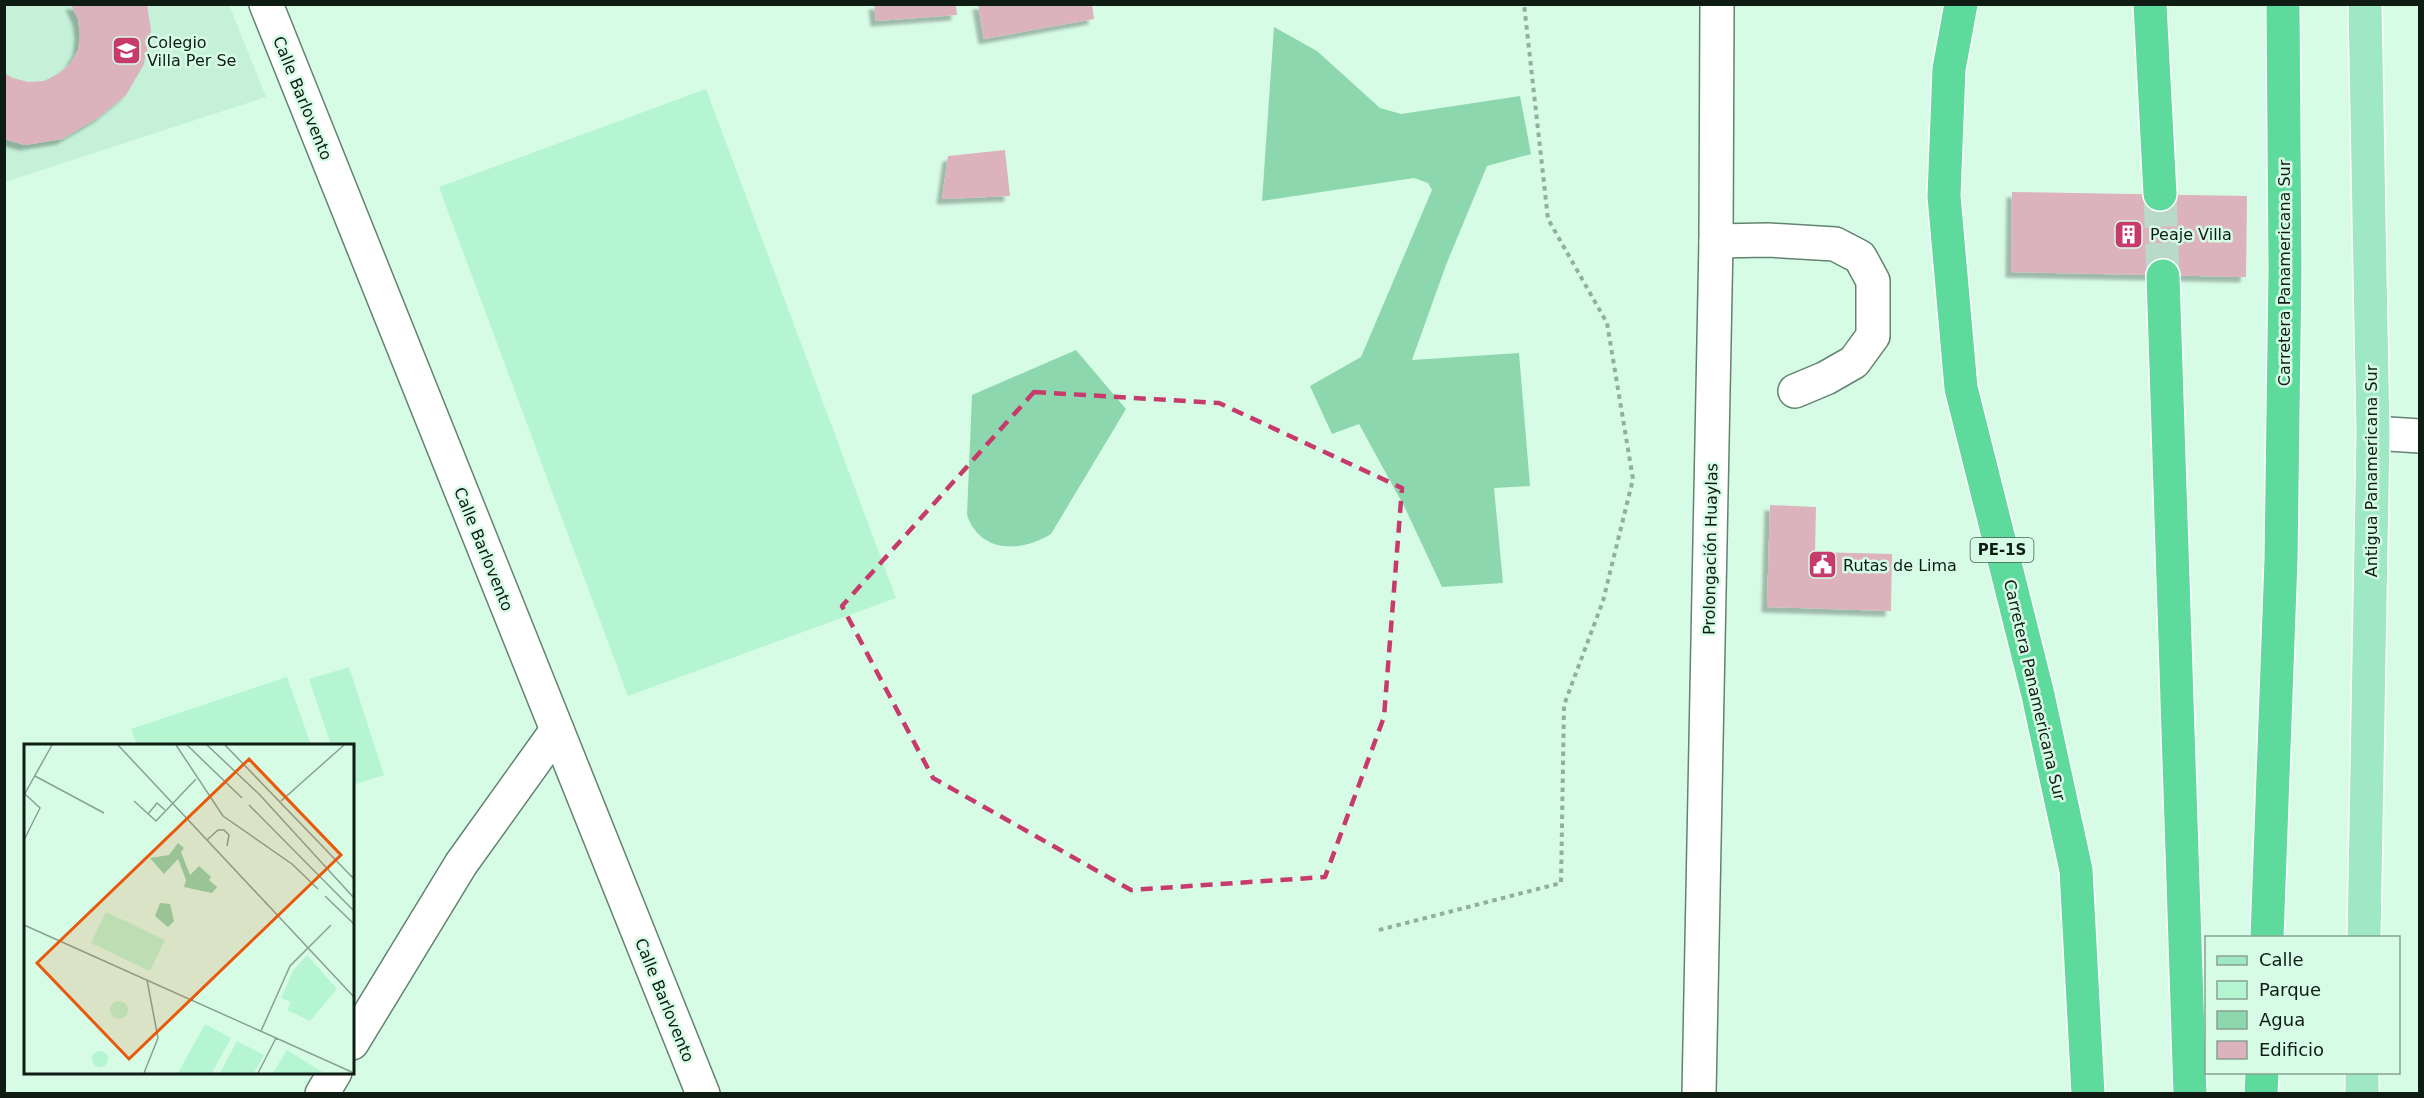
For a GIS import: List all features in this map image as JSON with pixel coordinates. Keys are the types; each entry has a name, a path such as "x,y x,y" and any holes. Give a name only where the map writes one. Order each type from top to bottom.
{"highway":[{"name":"Carretera Panamericana Sur","path":"1961,4 1949,69 1944,196 1961,388 2038,695 2076,870 2088,1094"},
{"path":"2150,4 2160,194"},
{"name":"Carretera Panamericana Sur","path":"2267,936 2281,560 2285,270 2283,4"},
{"path":"2163,276 2190,1094"},
{"path":"2261,1094 2262,1074"}],"main road":[{"name":"Antigua Panamericana Sur","path":"2364,936 2373,433 2365,4"},
{"path":"2362,1074 2362,1094"}],"street":[{"name":"Calle Barlovento","path":"266,4 703,1094"},
{"name":"Prolongación Huaylas","path":"1699,1094 1716,241 1717,4"},
{"path":"1716,241 1768,240 1834,244 1860,257 1873,281 1873,336 1854,362 1826,378 1795,390"},
{"path":"2373,433 2420,436"},
{"path":"354,1040 461,864 557,730"},
{"path":"322,1094 334,1074"}],"path":[{"path":"1379,930 1561,883 1564,705 1603,601 1633,478 1607,323 1548,219 1524,4"}],"highlighted area":[{"path":"1034,392 1219,403 1402,488 1384,717 1325,877 1131,890 933,778 842,606"}],"shaded area":[{"name":"Colegio Villa Per Se","path":"4,5 229,5 266,97 5,182"}],"green space":[{"path":"706,89 896,598 628,696 439,187"},
{"path":"349,667 384,775 354,785 354,744 331,744 309,679"},
{"path":"287,677 311,744 137,744 131,729"}],"water":[{"path":"1274,27 1317,51 1380,108 1401,114 1520,96 1531,154 1487,166 1446,265 1412,360 1519,353 1530,486 1494,488 1503,583 1442,587 1405,508 1359,424 1332,434 1310,386 1361,357 1432,190 1428,183 1414,178 1262,201"},
{"path":"1076,350 1126,409 1051,534 1027,544 1014,546 991,543 973,528 967,515 972,395"}],"building":[{"path":"71,4 147,4 151,30 144,64 126,95 99,117 62,139 25,145 4,139 4,73 28,82 44,81 58,74 70,64 78,50 80,34 78,19"},
{"path":"874,4 956,4 957,15 876,21"},
{"path":"978,4 1092,4 1094,19 984,39"},
{"path":"1005,150 1010,196 942,199 948,156"},
{"name":"Peaje Villa","path":"2012,192 2247,196 2246,277 2011,272"},
{"path":"1770,505 1816,507 1815,552 1892,554 1891,611 1767,607"}],"tunnel":[{"path":"2160,194 2163,276"}],"place":[{"name":"Colegio Villa Per Se","path":"126,51"},
{"name":"Peaje Villa","path":"2129,234"},
{"name":"Rutas de Lima","path":"1822,565"}]}
